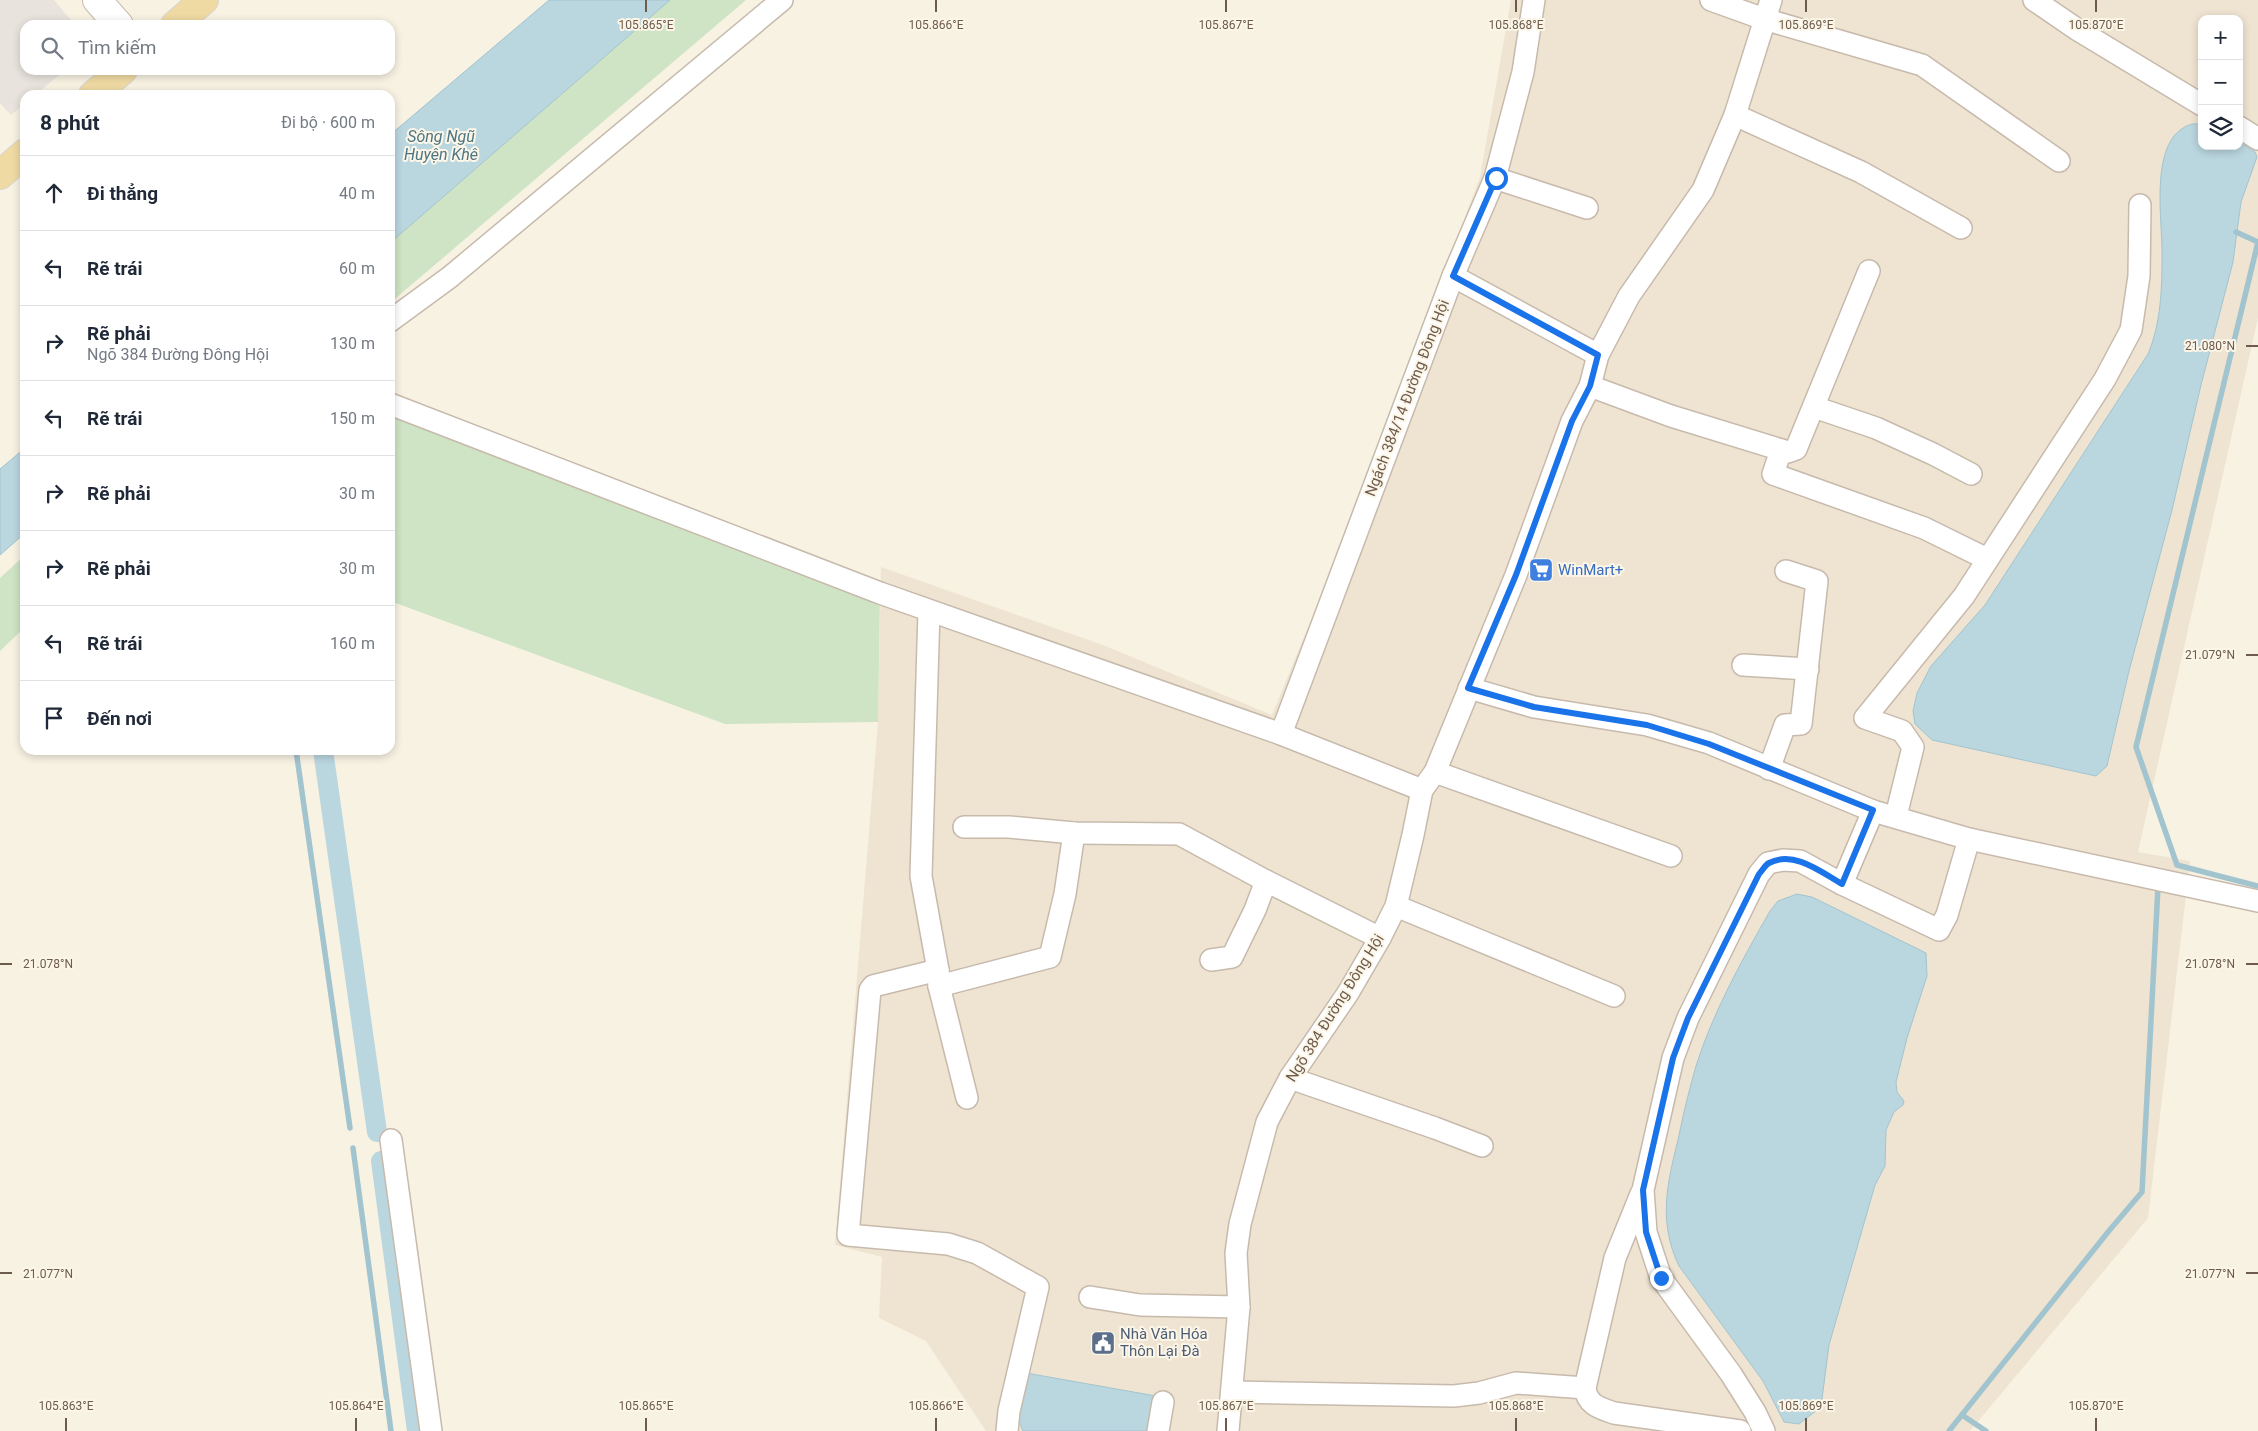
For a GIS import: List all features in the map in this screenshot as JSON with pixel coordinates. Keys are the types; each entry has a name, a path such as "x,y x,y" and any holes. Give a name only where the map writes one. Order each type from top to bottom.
{"main road":[{"path":"181,20 204,0"},
{"path":"99,90 116,75"},
{"path":"0,175 20,157"}],"street":[{"path":"97,0 115,20"},
{"path":"395,317 450,277 782,0"},
{"name":"Ngách 384/14 Đường Đông Hội","path":"1281,734 1453,276 1496,178 1523,72 1534,0"},
{"path":"1711,0 1767,10 1922,65 2059,161"},
{"path":"2034,0 2078,30 2198,103"},
{"name":"Ngõ 384 Đường Đông Hội","path":"1228,1431 1233,1392 1239,1308 1236,1253 1240,1224 1267,1122 1290,1078 1348,992 1380,938 1396,906 1422,790 1435,772 1516,575 1572,421 1590,386 1598,355 1629,296 1704,190 1735,115 1767,10"},
{"path":"1735,115 1861,172 1961,228"},
{"path":"2243,130 2258,139"},
{"path":"1496,178 1587,208"},
{"path":"1896,816 1913,748 1902,731 1865,718 1964,596 2099,390 2131,330 2138,276 2140,205"},
{"path":"1590,386 1671,416 1781,450 1788,452 1796,449 1869,271"},
{"path":"1453,276 1598,355"},
{"path":"395,406 929,611 1281,734 1422,790"},
{"path":"1814,407 1876,428 1934,454 1971,474"},
{"path":"1781,450 1773,474 1924,528 1987,559"},
{"path":"1769,769 1785,725 1801,724 1818,581 1786,571"},
{"path":"929,611 922,876 938,978 967,1098"},
{"path":"1743,665 1808,669"},
{"path":"1468,688 1534,707 1647,725 1709,744 1873,810 1969,839 2258,901"},
{"path":"1435,772 1671,856"},
{"path":"1842,884 1873,810"},
{"path":"964,827 1009,827 1074,833 1179,834 1266,881 1380,938"},
{"path":"1008,1431 1008,1411 1038,1287 977,1253 948,1244 848,1234 870,990 873,986 938,978 1050,957 1065,894 1074,833"},
{"path":"1740,1431 1614,1413 1595,1406 1586,1397 1585,1388 1615,1258 1643,1190 1673,1058 1688,1018 1759,874 1768,863 1783,860 1800,861 1842,884 1939,930 1947,915 1969,839"},
{"path":"1211,960 1232,957 1255,910 1266,881"},
{"path":"1396,906 1614,996"},
{"path":"1290,1078 1436,1128 1482,1146"},
{"path":"391,1140 431,1431"},
{"path":"1643,1190 1646,1232 1661,1278 1731,1374 1755,1412 1764,1431"},
{"path":"1090,1297 1140,1305 1239,1308"},
{"path":"1233,1392 1454,1396 1479,1393 1516,1384 1585,1388"},
{"path":"1158,1431 1162,1402"}],"shaded area":[{"path":"0,0 54,0 71,20 20,20 20,75 59,75 41,90 20,90 20,107 11,115 0,103"},
{"path":"1511,0 2258,0 2258,318 2138,852 2190,861 2148,1218 1970,1431 986,1431 926,1341 879,1318 882,1257 835,1245 878,722 881,567 1103,645 1272,715 1347,532 1480,177"}],"green space":[{"path":"670,0 746,0 395,299 395,239"},
{"path":"395,406 880,593 878,722 725,724 395,603"},
{"path":"20,560 20,632 0,651 0,578"}],"water":[{"name":"Sông Ngũ Huyện Khê","path":"549,0 670,0 395,239 395,131"},
{"path":"2192,124 2198,124 2198,150 2243,150 2243,144 2255,152 2257,157 2241,202 2233,262 2201,385 2172,510 2129,671 2107,766 2096,776 1932,740 1915,724 1913,711 1917,693 1931,666 1985,605 2148,354 2156,330 2161,293 2160,182 2168,145 2178,132"},
{"path":"20,452 20,537 0,555 0,469"},
{"path":"1797,894 1812,897 1926,953 1927,976 1907,1038 1896,1082 1897,1092 1904,1101 1903,1105 1894,1112 1886,1130 1885,1166 1875,1185 1829,1345 1822,1399 1817,1410 1799,1424 1784,1422 1763,1381 1679,1266 1668,1234 1666,1203 1684,1112 1696,1066 1711,1026 1739,967 1770,911 1778,901"},
{"path":"1026,1373 1156,1396 1151,1431 1023,1431 1019,1421"}],"waterway":[{"path":"2236,232 2258,242"},
{"path":"2258,242 2136,747 2177,865 2258,886"},
{"path":"297,755 350,1128"},
{"path":"324,755 377,1132"},
{"path":"1949,1431 2142,1192 2158,887"},
{"path":"353,1148 391,1431"},
{"path":"381,1161 417,1431"},
{"path":"1962,1415 1986,1431"}],"place":[{"name":"WinMart+","path":"1541,570"},
{"name":"Nhà Văn Hóa Thôn Lại Đà","path":"1103,1343"}],"route":[{"path":"1496,178 1453,276 1598,355 1590,386 1572,421 1516,575 1468,688 1534,707 1647,725 1709,744 1873,810 1842,884 1800,861 1783,860 1768,863 1759,874 1688,1018 1673,1058 1643,1190 1646,1232 1661,1278"}]}
